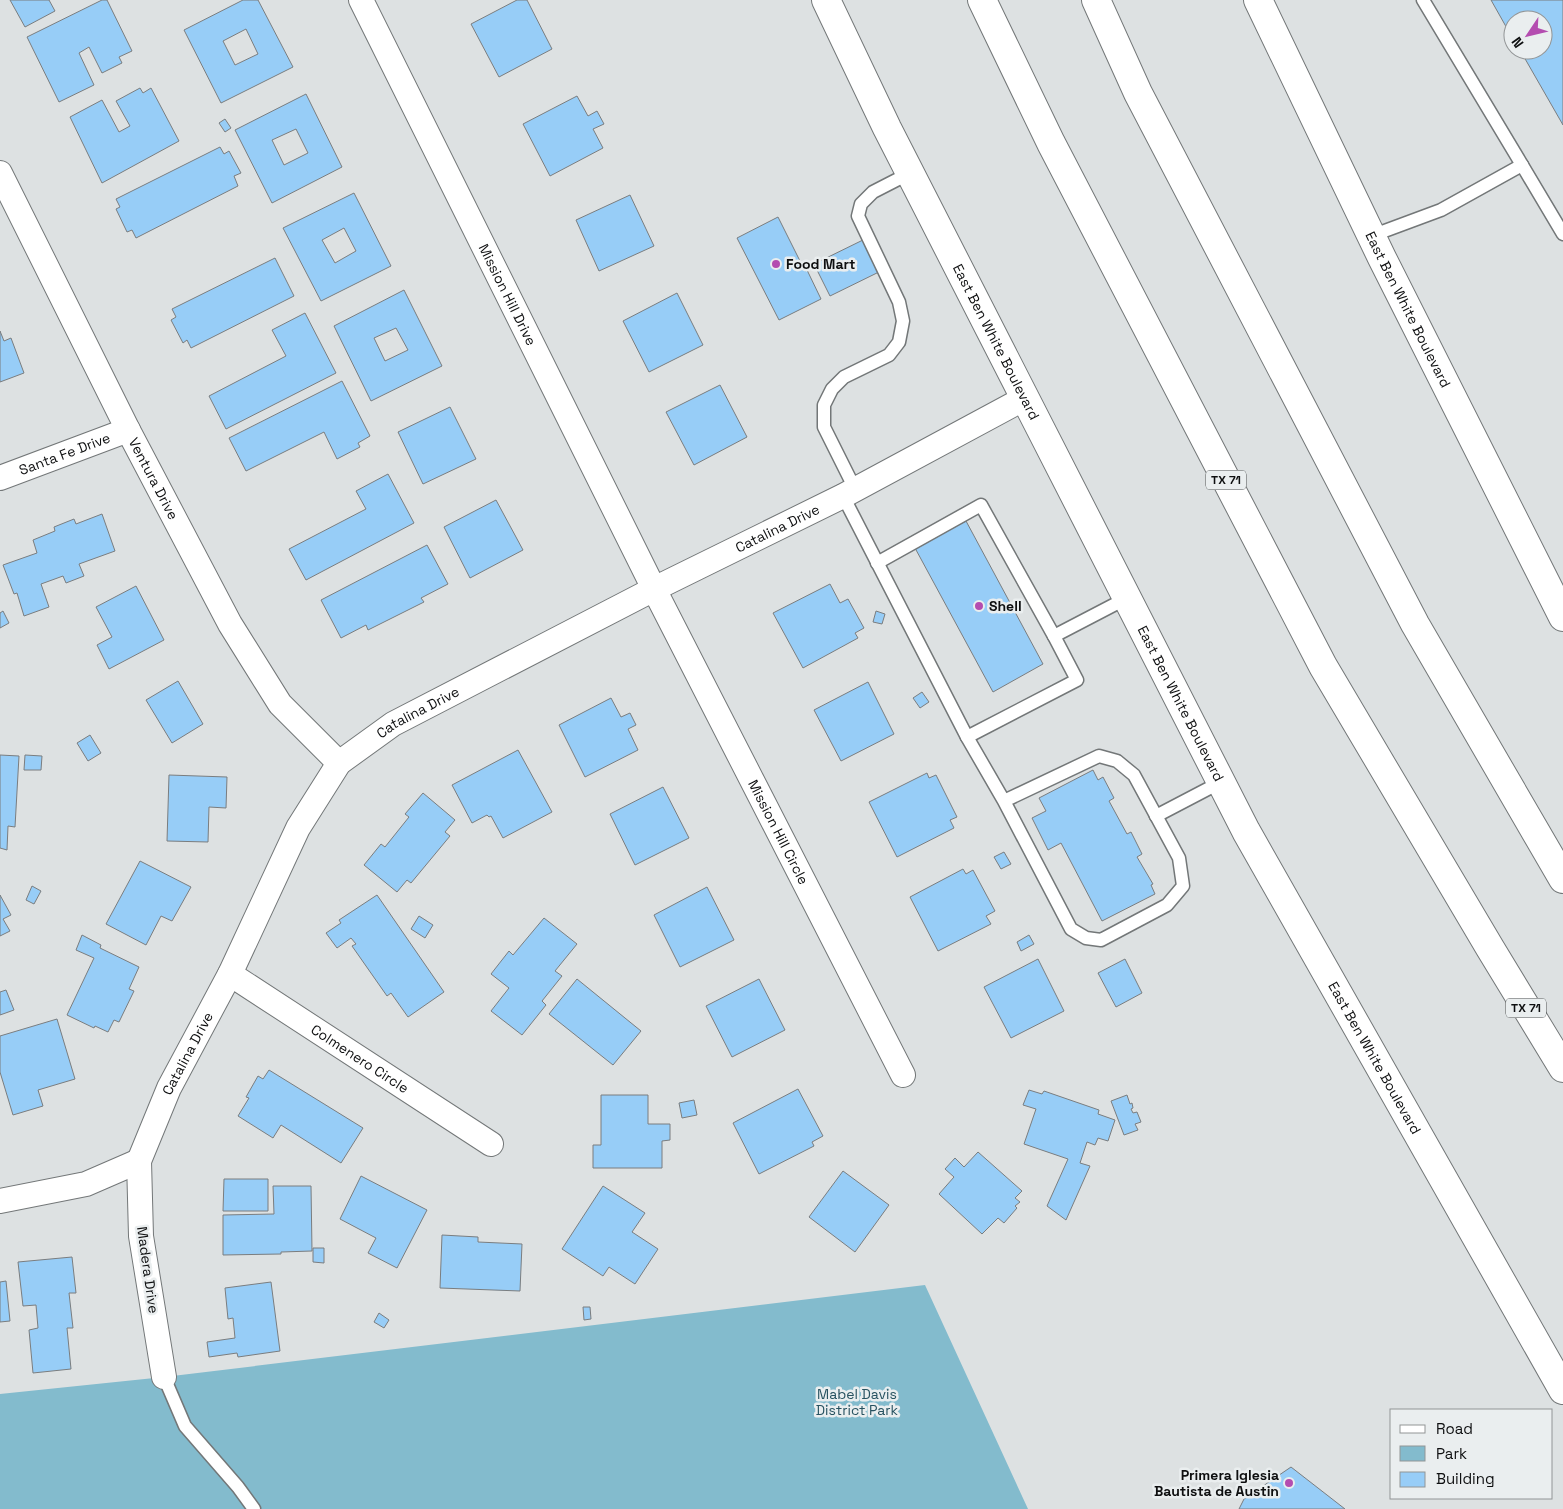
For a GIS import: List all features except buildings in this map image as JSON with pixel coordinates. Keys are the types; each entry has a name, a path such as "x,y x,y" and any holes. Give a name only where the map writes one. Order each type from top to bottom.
{"main road":[{"name":"East Ben White Boulevard","path":"826,0 910,173 1222,782 1285,900 1563,1390"},
{"name":"TX 71","path":"982,0 1051,143 1323,666 1563,1068"},
{"path":"1096,0 1138,93 1415,624 1563,879"},
{"name":"East Ben White Boulevard","path":"1258,0 1370,236 1563,617"},
{"path":"1490,948 1563,1083"}],"street":[{"name":"Mission Hill Drive","path":"361,0 654,589"},
{"name":"Ventura Drive","path":"0,172 128,430 235,632 280,704 340,763"},
{"name":"Catalina Drive","path":"139,1162 169,1088 230,974 298,828 340,763 393,724 654,589 849,492 1025,398"},
{"name":"Santa Fe Drive","path":"0,478 128,430"},
{"name":"Mission Hill Circle","path":"654,589 903,1075"},
{"name":"Colmenero Circle","path":"230,974 491,1144"},
{"path":"0,1201 86,1184 139,1162"},
{"name":"Madera Drive","path":"139,1162 141,1236 164,1377"}],"lane":[{"path":"1423,0 1563,234"},
{"path":"1370,236 1441,210 1522,165"},
{"path":"910,173 872,192 861,204 858,216 899,302 903,321 899,342 890,355 844,377 832,390 824,405 824,427 877,563 967,737 1004,801 1071,929 1086,938 1101,940 1167,905 1184,886 1178,858 1156,816 1134,775 1117,761 1098,756 1004,801"},
{"path":"877,563 981,505 1077,680 967,737"},
{"path":"1054,636 1127,598"},
{"path":"1156,816 1222,782"},
{"path":"164,1377 185,1426 238,1486 254,1509"}],"green space":[{"name":"Mabel Davis District Park","path":"925,1285 1028,1509 0,1509 0,1394 164,1377"}],"place":[{"name":"Food Mart","path":"776,264"},
{"name":"Shell","path":"979,606"},
{"name":"Primera Iglesia Bautista de Austin","path":"1289,1483"}]}
